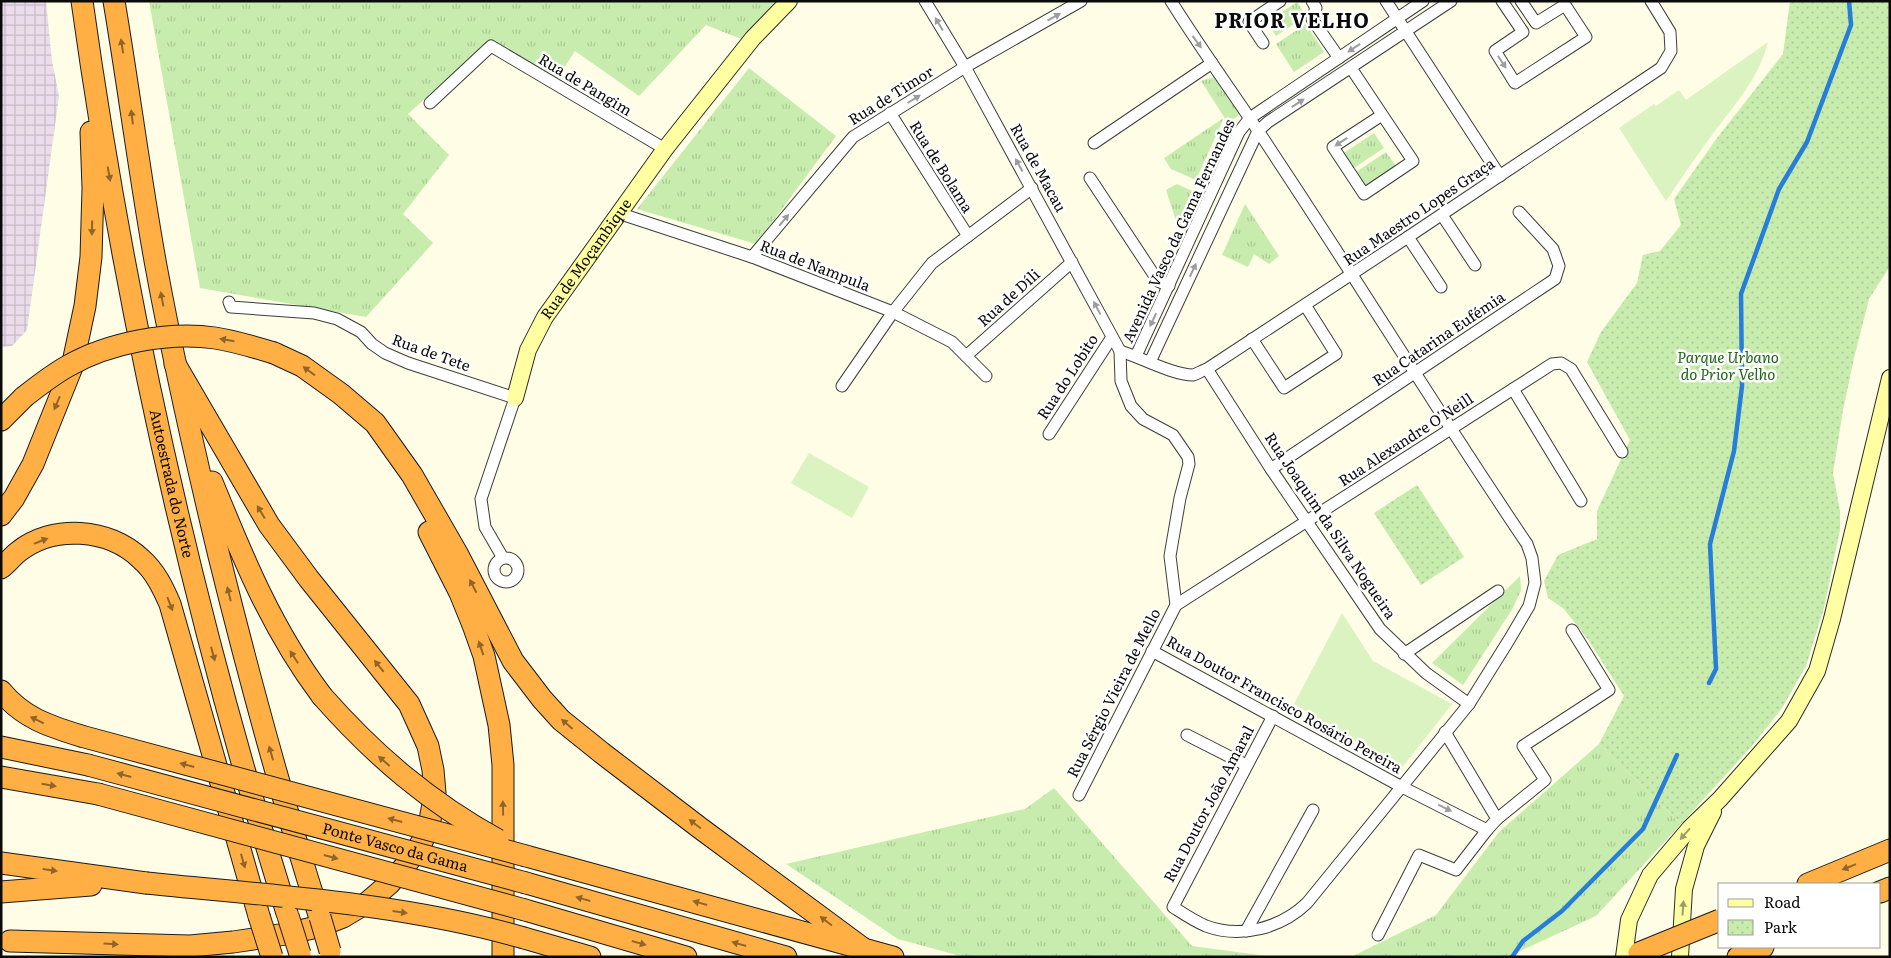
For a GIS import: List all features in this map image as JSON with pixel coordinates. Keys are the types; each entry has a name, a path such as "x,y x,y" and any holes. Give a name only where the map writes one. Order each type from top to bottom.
{"highway":[{"name":"Autoestrada do Norte","path":"82,1 92,74 123,254 146,373 176,505 232,726 264,840 301,955"},
{"name":"Autoestrada do Norte","path":"114,1 129,92 140,177 188,423 243,650 270,750 331,954"},
{"path":"1,515 14,498 33,464 72,367 85,306 91,257 92,74"},
{"path":"1,420 24,397 69,365 124,344 155,338 213,337 237,341 274,353 302,366 341,394 375,423 402,459 458,555 514,661 561,720 685,816 865,950"},
{"path":"6,941 190,946 234,942 316,927 343,917 368,902 389,884 406,865 422,842 430,820 435,793 433,770 428,746 409,704 309,579 269,524 175,364"},
{"path":"341,394 370,427 398,469 460,593 484,656 498,725 503,764 503,957"},
{"path":"188,423 248,569 267,609 287,645 322,696 351,729 382,759 415,786 450,812 526,856"},
{"path":"1,492 47,427"},
{"path":"1,568 19,552 41,540 64,534 90,533 118,542 141,558 159,580 173,612 272,957"},
{"path":"1,691 12,704 32,718 81,736 893,957"},
{"name":"Ponte Vasco da Gama","path":"1,747 88,765 526,883 786,957"},
{"name":"Ponte Vasco da Gama","path":"1,777 98,794 525,910 686,957"},
{"path":"1810,883 1890,850"},
{"path":"1,863 146,884 335,902 427,915 468,923 590,957"},
{"path":"1,892 53,887 146,884"},
{"path":"1626,957 1718,921"},
{"path":"6,941 83,957"},
{"path":"1738,957 1760,948"}],"street":[{"name":"Rua de Moçambique","path":"503,558 485,527 482,499 515,398 528,350 536,332 618,212 665,149 753,38 789,1"},
{"name":"Rua de Macau","path":"925,1 965,67 1120,351"},
{"name":"Rua de Timor","path":"752,257 853,137 965,67 1081,1"},
{"path":"1171,1 1190,32 1250,118 1527,544 1535,572 1535,583 1530,606 1468,704 1402,787 1300,910 1278,923 1246,931"},
{"path":"1263,43 1249,22 1280,1"},
{"path":"1312,1 1316,8 1312,19 1339,58"},
{"path":"1386,1 1500,176"},
{"name":"Avenida Vasco da Gama Fernandes","path":"1136,356 1240,132 1250,118 1423,1"},
{"name":"Avenida Vasco da Gama Fernandes","path":"1150,362 1258,131 1268,122 1451,1"},
{"path":"1502,1 1522,32"},
{"path":"1521,1 1536,23"},
{"name":"Rua Maestro Lopes Graça","path":"1120,351 1168,370 1193,375 1208,368 1442,215 1661,68 1671,51 1670,32 1650,1"},
{"path":"1565,4 1586,37 1516,83 1495,51 1522,32 1565,4"},
{"name":"Rua de Pangim","path":"430,103 490,46 665,149"},
{"path":"1094,143 1212,63"},
{"path":"1351,68 1382,115 1412,161 1364,194 1333,147 1382,115"},
{"name":"Rua de Bolama","path":"890,114 968,236"},
{"path":"1090,178 1158,280 1169,286"},
{"path":"842,386 893,312 932,263 1032,188"},
{"name":"Rua de Nampula","path":"618,212 752,257 893,312 952,342 986,376"},
{"name":"Rua Catarina Eufémia","path":"1272,470 1555,279 1559,266 1553,249 1519,212"},
{"path":"1442,215 1475,265"},
{"path":"1408,237 1441,287"},
{"name":"Rua de Díli","path":"966,356 1072,262"},
{"name":"Rua de Tete","path":"230,302 231,306 314,313 337,319 360,332 385,353 408,363 515,398"},
{"path":"1252,339 1284,388 1336,354 1305,305"},
{"name":"Rua do Lobito","path":"1049,434 1112,337"},
{"path":"1120,351 1121,381 1131,406 1143,420 1173,435 1190,462 1180,498 1170,556 1176,605"},
{"name":"Rua Alexandre O'Neill","path":"1176,605 1552,364 1565,365 1574,373 1622,452"},
{"name":"Rua Joaquim da Silva Nogueira","path":"1208,368 1272,470 1380,628 1404,654 1468,704"},
{"path":"1626,957 1629,920 1650,875 1690,828 1720,799 1788,720 1817,671 1832,619 1890,378"},
{"path":"1513,389 1581,501"},
{"path":"1404,654 1498,591"},
{"name":"Rua Sérgio Vieira de Mello","path":"1079,795 1176,605"},
{"path":"1378,935 1419,855 1456,870 1487,830 1545,780 1523,746 1609,690 1572,630"},
{"name":"Rua Doutor Francisco Rosário Pereira","path":"1152,651 1402,787 1487,830"},
{"name":"Rua Doutor João Amaral","path":"1246,931 1233,932 1207,926 1190,919 1173,907 1273,716"},
{"path":"1445,732 1497,820"},
{"path":"1187,735 1246,765"},
{"path":"1680,957 1684,889 1696,846 1720,799"},
{"path":"1246,931 1313,810"}],"shaded area":[{"path":"1,1 46,1 52,61 59,96 27,330 12,346 1,347"}],"green space":[{"path":"149,1 776,1 741,39 706,25 639,96 575,51 557,79 490,40 408,114 449,155 403,214 433,243 366,317 200,288"},
{"name":"Parque Urbano do Prior Velho","path":"1790,1 1890,1 1890,266 1869,299 1843,410 1833,473 1840,511 1840,530 1824,608 1806,666 1782,708 1752,746 1681,824 1599,744 1624,696 1587,638 1563,608 1548,598 1544,581 1558,555 1597,539 1597,511 1630,440 1587,362 1601,332 1637,283 1643,255 1660,251 1681,225 1674,199 1717,138 1783,54"},
{"path":"1297,2 1306,16 1276,36 1267,22"},
{"path":"1306,24 1324,52 1294,72 1276,44"},
{"path":"1768,42 1759,66 1747,88 1666,201 1619,128 1654,104 1656,106 1679,90 1686,100"},
{"path":"749,68 836,136 756,244 637,209"},
{"path":"1214,77 1242,113 1228,123 1201,81"},
{"path":"1222,119 1196,180 1171,169 1164,158"},
{"path":"1374,133 1384,148 1354,168 1344,153"},
{"path":"1386,152 1396,166 1366,186 1356,172"},
{"path":"1177,184 1192,191 1177,224 1166,190"},
{"path":"1245,204 1279,256 1269,264 1254,254 1248,267 1222,255"},
{"path":"809,453 869,487 852,518 791,483"},
{"path":"1417,485 1464,557 1421,585 1374,513"},
{"path":"1520,576 1521,590 1513,608 1463,685 1432,663"},
{"path":"1342,613 1373,661 1452,704 1401,769 1294,704"},
{"path":"1599,744 1681,824 1596,916 1507,957 1351,957 1436,915 1499,832"},
{"path":"1054,788 1192,946 1273,957 964,957 898,939 786,864 1025,809"}],"waterway":[{"path":"1709,683 1716,669 1710,544 1734,451 1742,386 1741,294 1779,189 1807,142 1851,25 1849,1"},
{"path":"1512,957 1523,941 1562,911 1643,829 1677,755"}],"district":[{"name":"PRIOR VELHO","path":"1292,21"}]}
